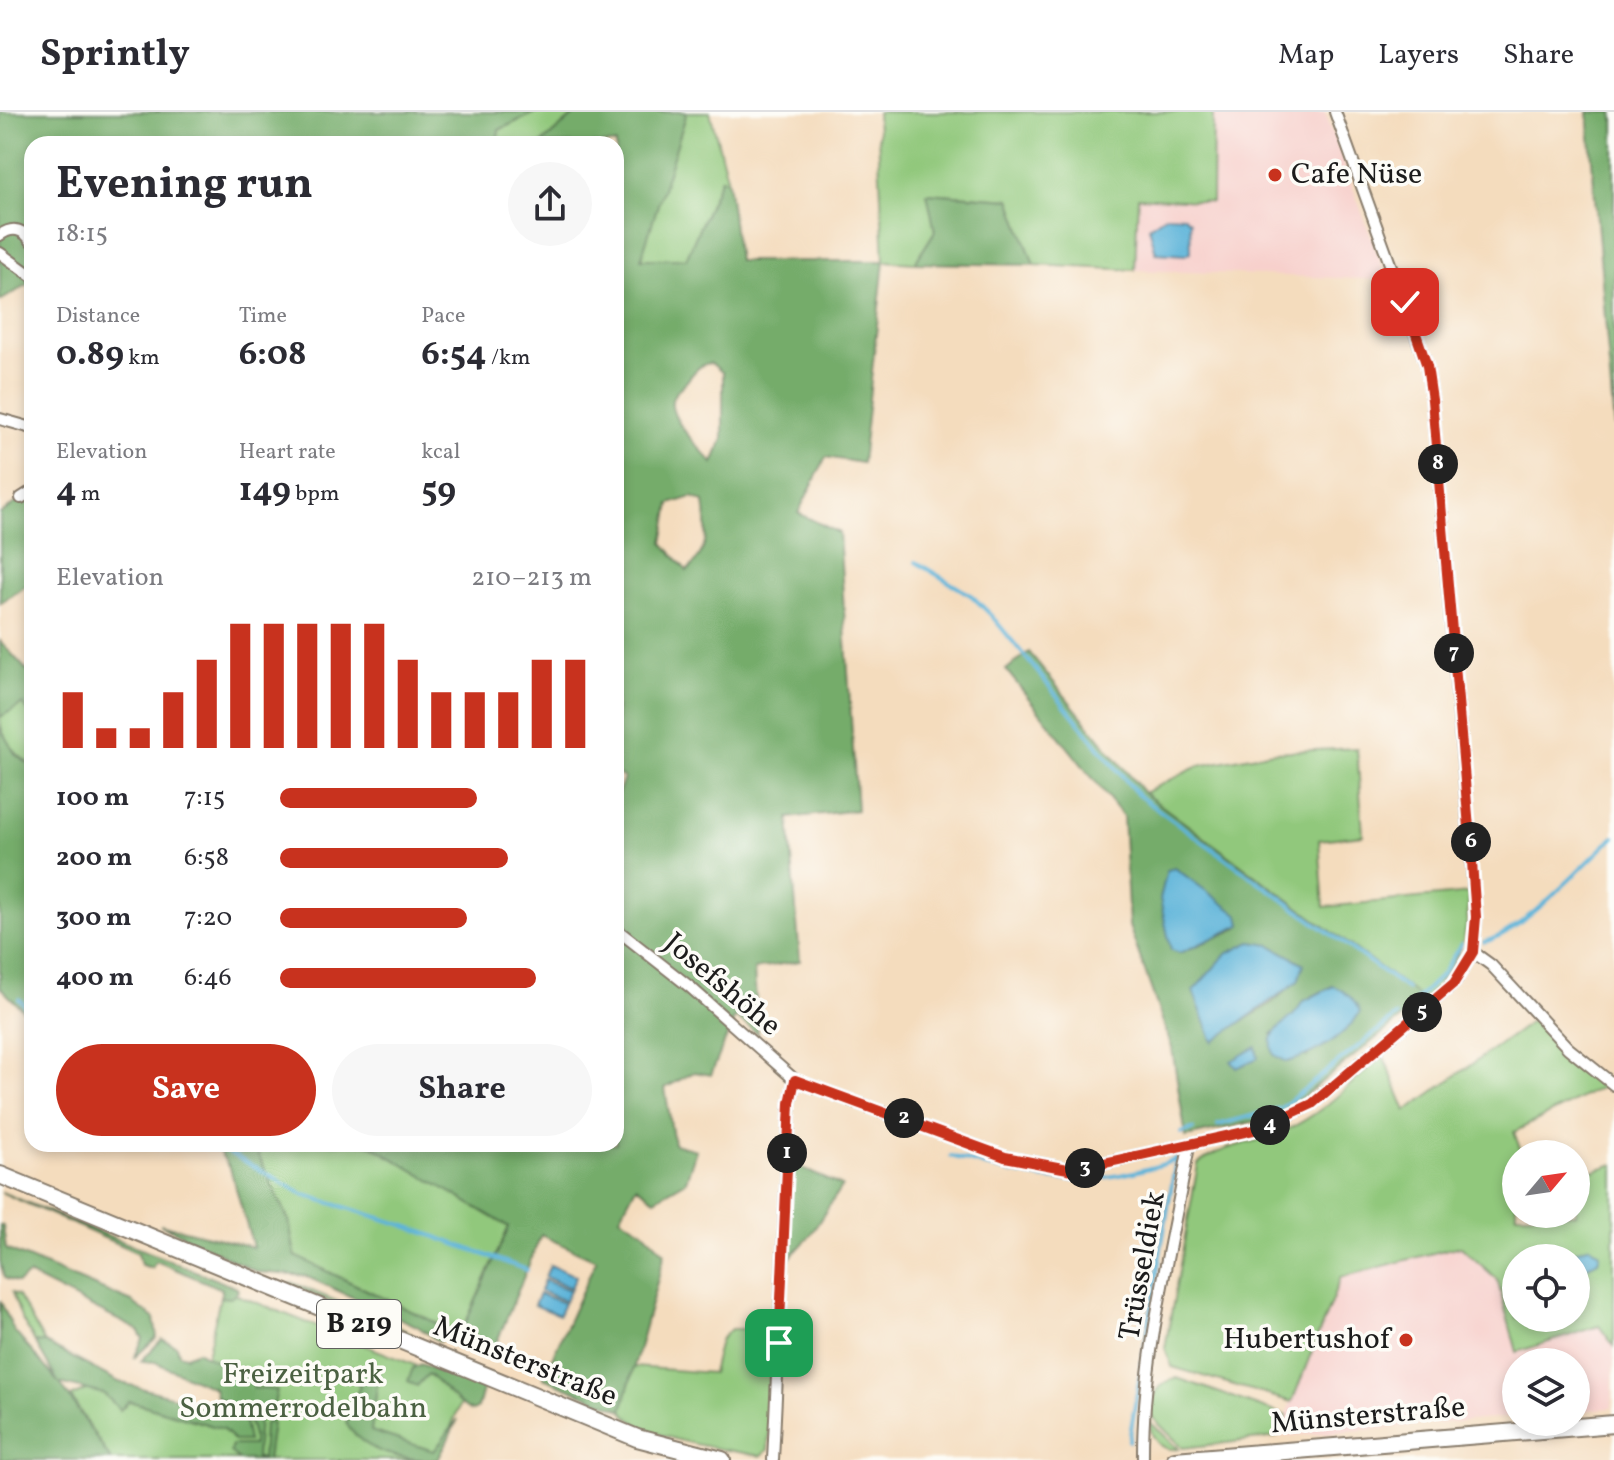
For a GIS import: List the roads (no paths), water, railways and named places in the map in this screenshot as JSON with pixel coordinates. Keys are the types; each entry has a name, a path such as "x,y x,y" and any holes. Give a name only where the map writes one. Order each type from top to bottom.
{"main road":[{"name":"Münsterstraße","path":"0,1175 637,1438 722,1460"},
{"name":"Münsterstraße","path":"1175,1460 1614,1424"}],"street":[{"path":"1189,1146 1258,1129 1312,1104 1445,991 1473,952 1476,917 1472,862 1427,366 1335,112"},
{"path":"0,235 10,229 24,233"},
{"path":"0,253 24,270"},
{"path":"0,419 24,426"},
{"name":"Josefshöhe","path":"624,935 690,987 795,1080 1005,1157 1073,1170 1189,1146"},
{"path":"1473,952 1491,965 1568,1048 1614,1085"},
{"path":"773,1460 790,1103 795,1080"},
{"name":"Trüsseldiek","path":"1143,1460 1143,1417 1149,1367 1189,1146"}],"water":[{"path":"1166,215 1184,216 1190,221 1191,252 1185,255 1156,253 1149,227"},
{"path":"1175,868 1239,915 1241,925 1180,953 1171,950 1160,899 1167,870"},
{"path":"1251,942 1270,945 1304,964 1298,981 1213,1042 1193,991 1226,954"},
{"path":"1333,986 1346,993 1358,1007 1360,1012 1354,1021 1338,1037 1308,1055 1287,1062 1274,1055 1272,1038 1275,1032 1292,1017 1302,1002"},
{"path":"1256,1047 1258,1058 1237,1068 1231,1061"},
{"path":"1590,1246 1600,1253 1598,1261 1590,1265"},
{"path":"550,1265 576,1276 571,1288 545,1277"},
{"path":"544,1280 570,1290 565,1301 540,1291"},
{"path":"539,1294 564,1303 559,1315 534,1305"}],"waterway":[{"path":"916,562 972,596 991,615 1138,795 1407,989"},
{"path":"1484,942 1516,926 1534,912 1614,837"},
{"path":"1417,999 1442,974 1461,944"},
{"path":"19,999 24,1005"},
{"path":"1218,1125 1281,1108 1396,1016"},
{"path":"1181,1133 1193,1129"},
{"path":"227,1152 305,1195 403,1225 527,1270"},
{"path":"951,1156 1020,1174 1063,1180 1109,1177 1176,1159"},
{"path":"1129,1441 1176,1159"}],"place":[{"name":"Cafe Nüse","path":"1275,175"},
{"name":"Hubertushof","path":"1406,1340"}],"park label":[{"name":"Freizeitpark Sommerrodelbahn","path":"303,1392"}]}
